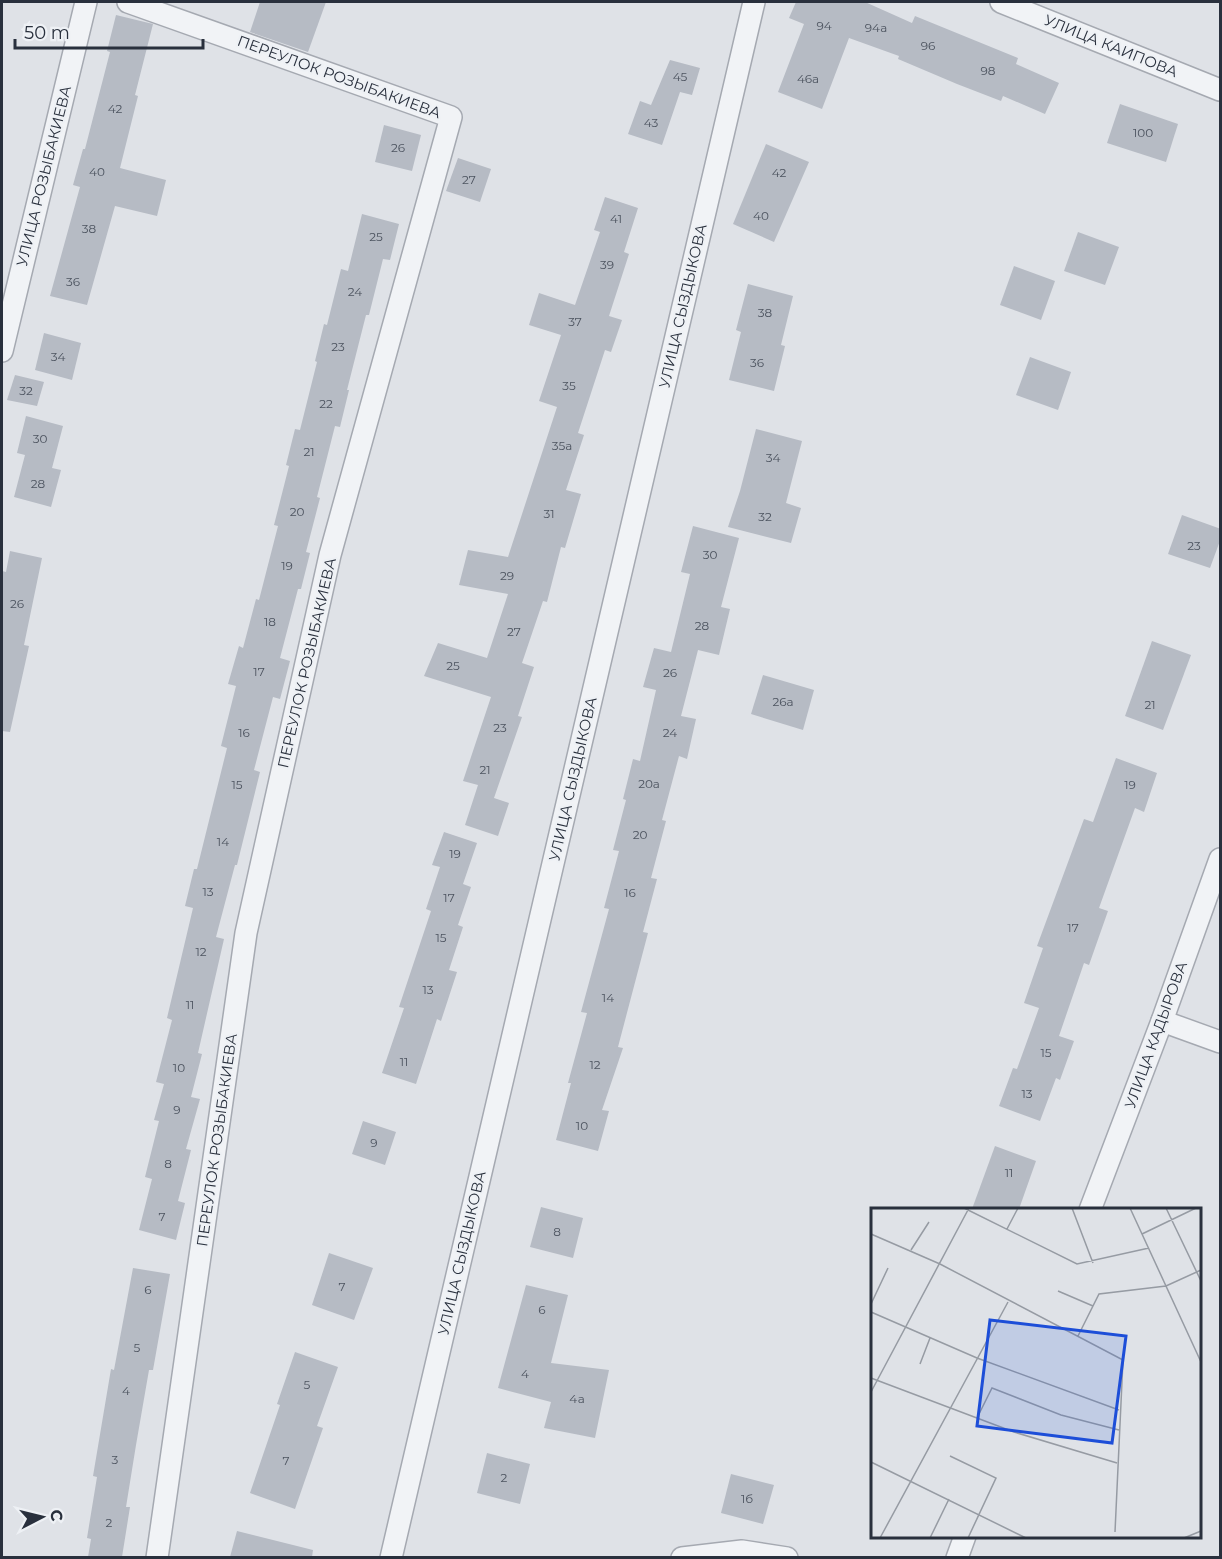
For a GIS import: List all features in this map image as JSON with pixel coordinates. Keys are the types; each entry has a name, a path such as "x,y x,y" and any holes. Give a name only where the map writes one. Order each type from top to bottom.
{"street":[{"name":"УЛИЦА РОЗЫБАКИЕВА","path":"2,351 86,2"},
{"name":"ПЕРЕУЛОК РОЗЫБАКИЕВА","path":"128,2 451,117 330,555 246,933 157,1557"},
{"name":"УЛИЦА СЫЗДЫКОВА","path":"391,1557 754,2"},
{"name":"УЛИЦА КАИПОВА","path":"1001,2 1221,90"},
{"name":"УЛИЦА КАДЫРОВА","path":"1090,1208 1221,859"},
{"path":"1162,1021 1221,1042"},
{"path":"957,1557 964,1538"},
{"path":"682,1557 742,1551 787,1557"}],"building":[{"path":"260,2 326,2 308,52 250,32"},
{"path":"796,2 865,2 912,23 915,16 1018,58 1016,64 1059,83 1045,114 1003,96 1001,101 957,84 898,59 899,56 849,38 822,109 778,92 804,24 789,18"},
{"path":"116,15 153,24 120,168 166,180 157,216 115,206 87,305 50,296 80,187 73,185 83,149 85,149 110,52 107,51"},
{"path":"670,60 700,68 692,95 680,92 662,145 628,134 640,101 651,105"},
{"path":"1120,104 1178,124 1166,162 1107,143"},
{"path":"384,125 421,135 412,171 375,162"},
{"path":"766,144 809,162 774,242 733,224"},
{"path":"458,158 491,169 480,202 446,191"},
{"path":"605,197 638,208 624,252 629,254 609,316 622,320 611,352 605,350 578,433 584,435 566,490 581,494 565,548 561,547 547,602 543,601 522,663 534,667 518,716 522,717 494,798 509,803 498,836 465,825 478,785 463,781 491,697 424,676 438,643 487,658 508,594 459,585 468,550 508,557 557,407 539,401 561,335 529,325 539,293 575,305 600,232 594,230"},
{"path":"362,214 399,224 390,260 383,259 369,315 366,315 340,427 335,426 306,552 310,553 280,658 290,661 280,699 273,697 254,770 260,772 216,937 224,939 198,1053 202,1054 191,1097 200,1099 186,1149 191,1150 178,1201 185,1203 176,1240 139,1230 152,1179 145,1177 159,1121 154,1120 164,1084 156,1082 172,1020 167,1018 193,908 185,906 194,869 197,869 227,748 221,746 236,686 228,684 239,646 243,648 256,599 259,600 278,526 274,525 289,466 286,465 295,429 300,430 324,324 327,325 341,269 348,271"},
{"path":"1078,232 1119,247 1105,285 1064,271"},
{"path":"1014,266 1055,281 1041,320 1000,305"},
{"path":"748,284 793,296 781,345 785,346 774,391 729,380 741,332 736,330"},
{"path":"44,333 81,343 72,380 35,370"},
{"path":"1030,357 1071,372 1058,410 1016,395"},
{"path":"15,375 44,382 37,406 7,400"},
{"path":"26,416 63,426 52,468 61,470 51,507 14,497 25,455 17,453"},
{"path":"756,429 802,441 786,503 801,508 791,543 728,527"},
{"path":"1182,515 1221,529 1221,538 1210,568 1168,554"},
{"path":"693,526 739,538 721,607 730,609 719,655 698,650 681,716 696,719 687,759 679,756 662,820 666,821 651,878 657,879 643,932 648,933 618,1047 623,1048 602,1110 609,1111 598,1151 556,1140 571,1083 568,1083 587,1013 581,1012 609,909 604,908 619,851 613,850 626,800 623,799 633,759 640,761 656,690 643,687 654,648 671,652 690,574 681,572"},
{"path":"10,551 42,558 24,645 29,646 10,732 2,731 2,571 6,572"},
{"path":"1152,641 1191,655 1163,730 1125,716"},
{"path":"763,675 814,690 803,730 751,714"},
{"path":"1116,758 1157,773 1144,812 1135,808 1099,908 1108,911 1089,965 1084,963 1059,1036 1074,1041 1060,1080 1056,1078 1040,1121 999,1106 1013,1068 1017,1069 1039,1008 1024,1003 1043,948 1037,946 1084,819 1093,822"},
{"path":"444,832 477,843 463,884 471,887 458,925 463,927 449,970 457,972 441,1021 437,1019 416,1084 382,1073 404,1008 399,1007 431,911 426,909 440,867 432,865"},
{"path":"363,1121 396,1132 385,1165 352,1154"},
{"path":"995,1146 1036,1161 1019,1208 972,1208"},
{"path":"541,1207 583,1218 573,1258 530,1247"},
{"path":"329,1253 373,1268 354,1320 312,1305"},
{"path":"133,1268 170,1274 153,1370 149,1370 136,1445 126,1507 130,1507 122,1557 88,1557 91,1539 87,1538 97,1477 93,1476 111,1369 114,1370"},
{"path":"526,1285 568,1295 551,1363 609,1370 595,1438 544,1428 551,1402 498,1388"},
{"path":"295,1352 338,1367 317,1426 323,1428 295,1509 250,1493 280,1405 277,1404"},
{"path":"487,1453 530,1464 520,1504 477,1493"},
{"path":"731,1474 774,1485 763,1524 721,1513"},
{"path":"237,1531 313,1550 312,1557 230,1557"}]}
